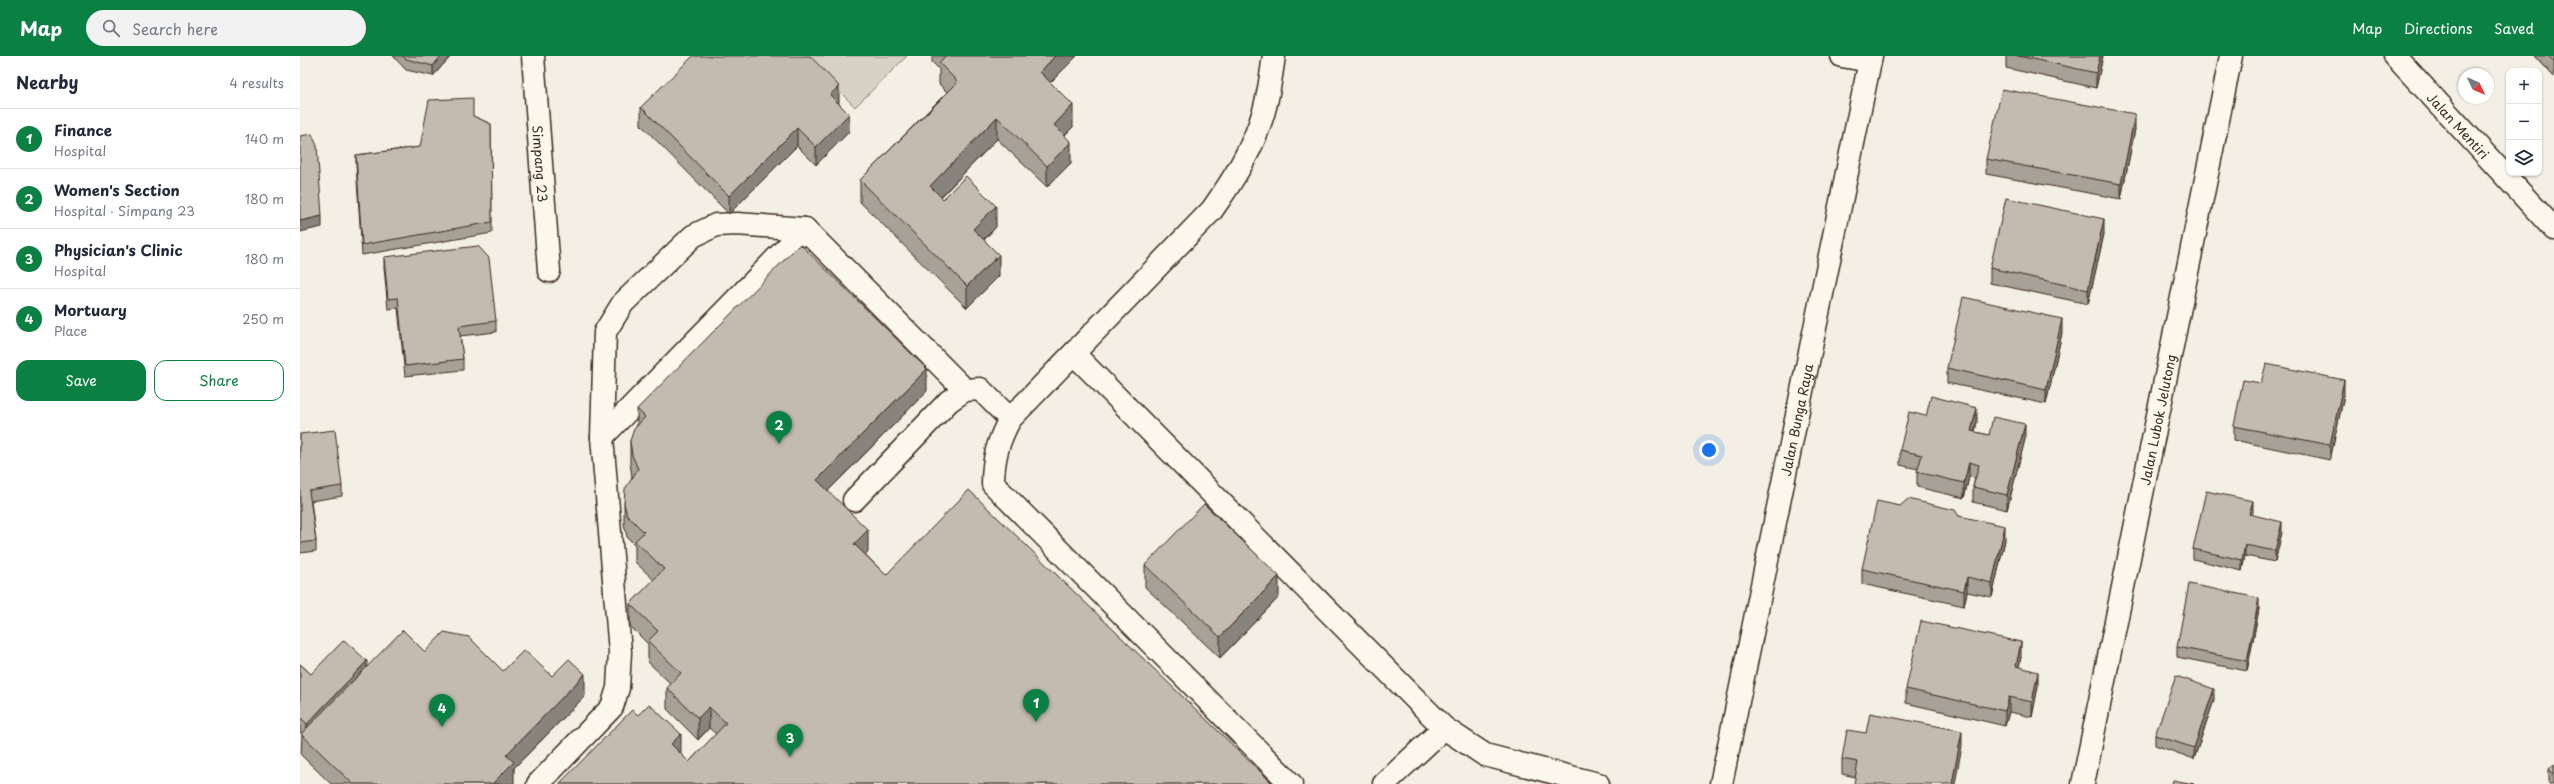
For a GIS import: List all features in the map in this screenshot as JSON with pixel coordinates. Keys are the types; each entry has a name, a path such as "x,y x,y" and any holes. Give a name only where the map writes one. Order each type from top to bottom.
{"street":[{"name":"Simpang 23","path":"534,56 549,272"},
{"path":"1274,56 1264,114 1242,164 1228,187 1212,210 1010,419 998,441 993,464 993,484 1291,784"},
{"path":"1842,56 1870,59"},
{"name":"Jalan Lubok Jelutong","path":"2083,784 2231,56"},
{"name":"Jalan Mentiri","path":"2395,56 2554,229"},
{"name":"Jalan Bunga Raya","path":"1721,784 1870,59"},
{"path":"538,784 612,707 618,688 620,652 602,437 605,332 623,303 693,236 716,225 737,224 805,229 965,390"},
{"path":"602,437 805,229"},
{"path":"1074,354 1444,728 1460,741 1485,754 1598,784"},
{"path":"854,500 950,401 965,390 980,389 1010,419"},
{"path":"1384,784 1444,728"}],"shaded area":[{"path":"804,56 907,56 855,107"}],"building":[{"path":"403,56 441,56 433,66 406,59"},
{"path":"693,56 810,56 839,86 830,95 849,114 816,147 797,128 729,196 641,107"},
{"path":"945,56 1055,56 1040,72 1073,105 1054,125 1071,142 1047,166 997,117 930,186 943,199 966,176 996,206 973,229 999,255 967,286 860,180 958,82 939,63"},
{"path":"2019,56 2100,56 2096,73"},
{"path":"2549,56 2554,56 2554,62"},
{"path":"2002,89 2135,114 2121,184 1986,159"},
{"path":"473,98 473,116 491,124 492,222 362,245 356,155 420,147 429,100"},
{"path":"312,134 317,146 322,216 300,221 300,136"},
{"path":"2006,198 2104,219 2088,290 1990,268"},
{"path":"800,244 927,369 817,480 868,530 854,544 886,575 969,490 1273,784 559,784 632,710 638,715 649,704 681,734 671,744 689,762 726,723 709,707 698,718 667,688 681,673 648,641 658,631 630,604 664,569 635,541 644,532 627,515 624,503 625,489 638,469 632,455 630,441 634,429 645,417 637,409"},
{"path":"478,246 489,258 496,321 459,326 463,359 405,366 398,298 388,299 384,257"},
{"path":"1963,297 2062,319 2046,390 1947,368"},
{"path":"2266,364 2344,380 2330,445 2234,426 2243,380 2261,383"},
{"path":"1931,396 1977,408 1971,431 1989,435 1993,417 2025,424 2007,495 1973,487 1979,465 1969,462 1964,483 1917,472 1922,455 1900,450 1909,412 1926,416"},
{"path":"335,430 342,486 309,491 316,541 300,543 300,434"},
{"path":"2206,491 2253,501 2249,514 2282,522 2275,551 2245,545 2242,560 2193,549"},
{"path":"1908,499 1955,510 1959,516 2005,526 1992,583 1967,577 1964,591 1862,569 1877,501 1900,506"},
{"path":"1204,504 1279,576 1220,637 1145,565"},
{"path":"2189,584 2259,598 2247,661 2177,647"},
{"path":"1921,621 2021,642 2016,666 2038,672 2032,702 2009,697 2005,711 1906,689"},
{"path":"403,630 425,652 444,632 469,637 503,671 524,650 552,676 569,659 585,674 506,755 514,762 492,784 353,784 301,734"},
{"path":"344,640 367,661 307,724 300,717 300,664 311,674"},
{"path":"2176,676 2214,689 2194,748 2155,735"},
{"path":"1870,713 1962,731 1952,784 1854,784 1858,762 1842,759 1847,730 1866,733"},
{"path":"2554,764 2554,774 2549,769"},
{"path":"2173,780 2194,784 2172,784"}],"place":[{"name":"Women's Section","path":"779,444"},
{"name":"Finance","path":"1036,722"},
{"name":"Mortuary","path":"442,727"},
{"name":"Physician's Clinic","path":"790,757"}]}
